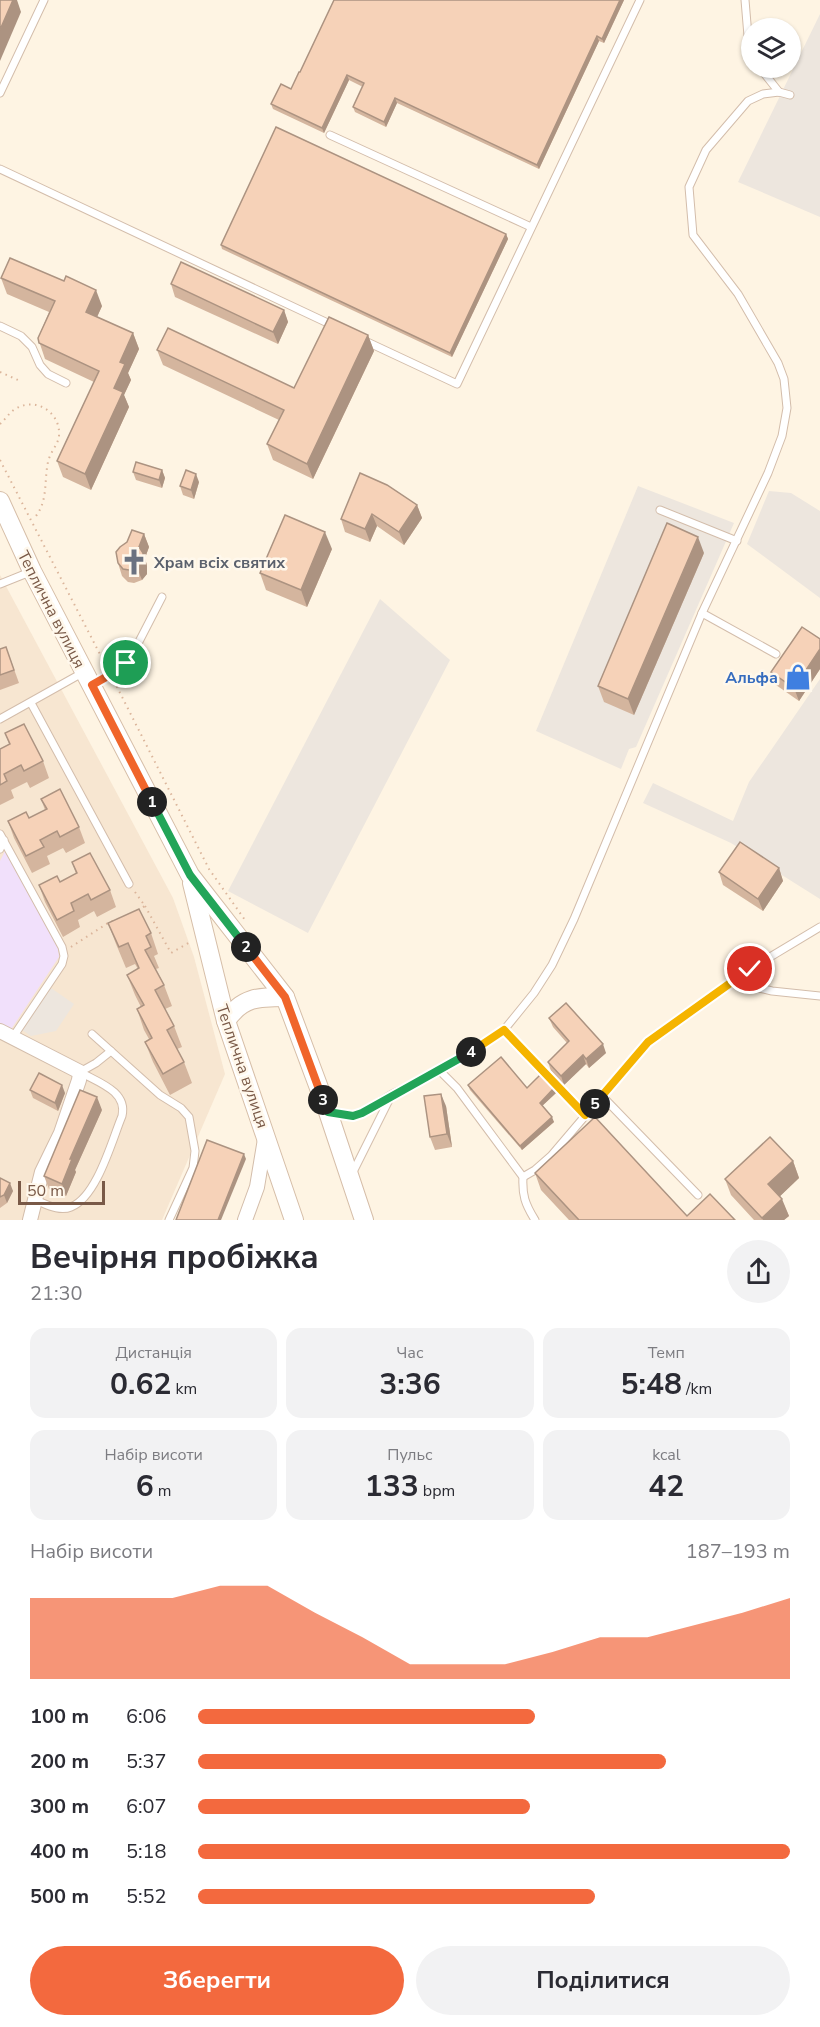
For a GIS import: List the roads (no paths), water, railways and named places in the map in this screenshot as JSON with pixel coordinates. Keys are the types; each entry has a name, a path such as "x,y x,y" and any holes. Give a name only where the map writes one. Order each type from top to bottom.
{"main road":[{"name":"Теплична вулиця","path":"0,501 32,571 190,875 285,997 328,1112 364,1220"},
{"name":"Теплична вулиця","path":"190,875 226,1021 294,1220"},
{"path":"226,1021 234,1008 249,1000 285,997"}],"street":[{"path":"7,1034 80,1072 61,1133 42,1172 30,1220"},
{"path":"245,1220 257,1187 266,1134"}],"lane":[{"path":"0,93 44,0"},
{"path":"351,334 457,384 640,0"},
{"path":"745,0 746,18"},
{"path":"768,78 779,92"},
{"path":"328,1112 353,1116 440,1071 504,1030 534,993 552,964 574,919 702,613 737,541 782,436 787,408 784,379 778,363 738,294 693,235 689,187 706,150 741,108 754,97 779,92 790,95"},
{"path":"330,135 531,227"},
{"path":"0,169 340,329"},
{"path":"0,326 21,336 32,347 40,366 48,374 66,383"},
{"path":"660,510 737,541"},
{"path":"0,584 32,571"},
{"path":"0,719 88,678 111,675 123,666 132,656 162,597"},
{"path":"702,613 776,654"},
{"path":"31,703 129,884"},
{"path":"0,849 2,837"},
{"path":"2,837 63,949 62,964 7,1034"},
{"path":"524,1177 551,1156 648,1042 733,982 820,927"},
{"path":"733,982 772,991 820,996"},
{"path":"504,1030 585,1115"},
{"path":"92,1034 160,1095 181,1108 189,1117 194,1144 193,1168 169,1220"},
{"path":"80,1072 111,1052"},
{"path":"440,1071 457,1088 524,1177 522,1192 535,1220"},
{"path":"35,1200 55,1208 70,1208 86,1194 94,1183 122,1116 124,1109 120,1096 80,1072"},
{"path":"351,1177 392,1095"},
{"path":"602,1096 698,1195"}],"place":[{"name":"Храм всіх святих","path":"134,562"},
{"name":"Альфа","path":"798,677"}]}
